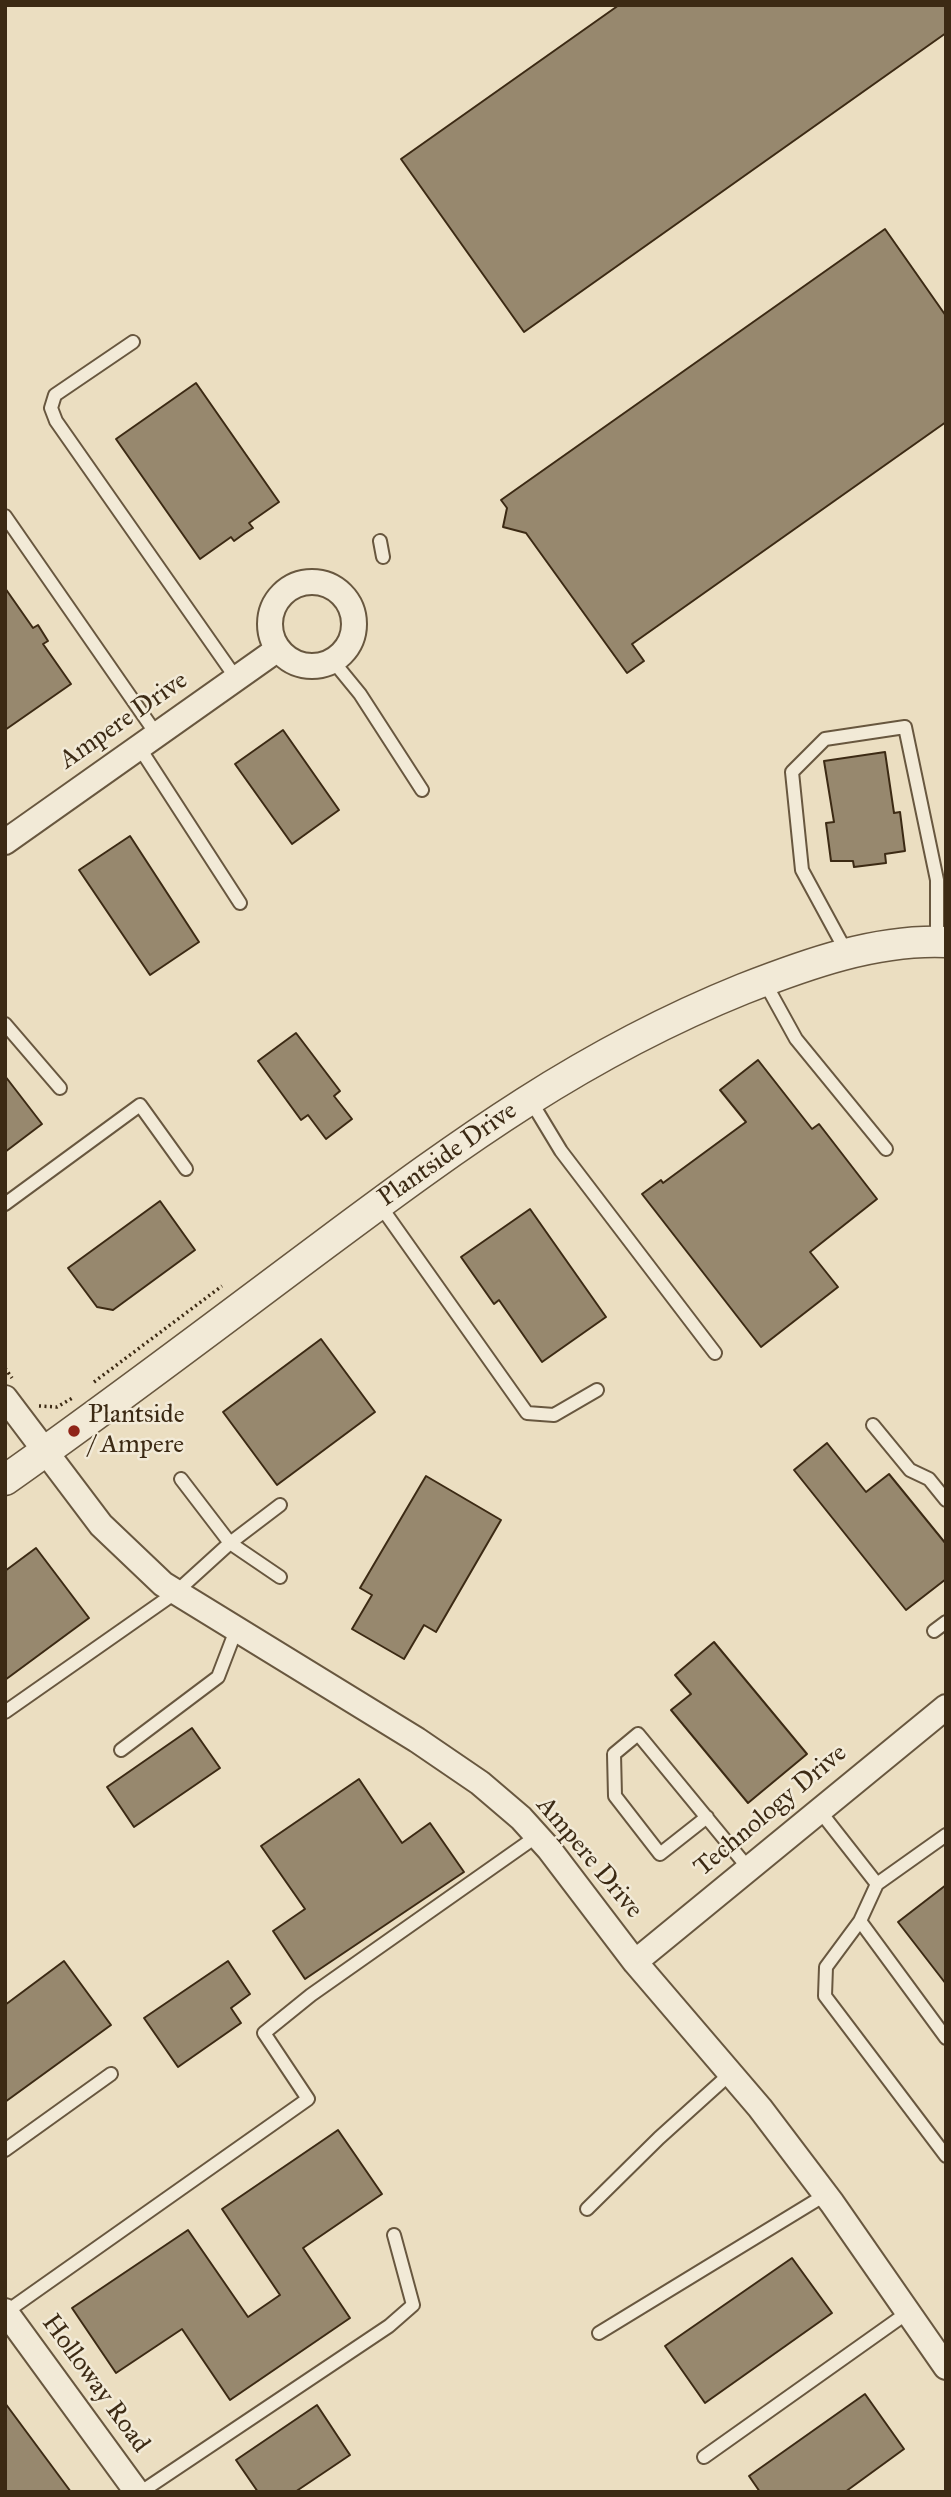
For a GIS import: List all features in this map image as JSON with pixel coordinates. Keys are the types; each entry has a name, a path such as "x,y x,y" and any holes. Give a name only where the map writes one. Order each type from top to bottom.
{"street":[{"path":"321,582 340,591 350,604 355,620 355,633 333,662 307,666 293,662 278,649 270,625 272,610 281,596 300,583 321,582"},
{"name":"Ampere Drive","path":"5,842 278,649"},
{"name":"Plantside Drive","path":"5,1480 466,1139 528,1098 653,1028 764,981 848,954 887,946 942,942"},
{"name":"Ampere Drive","path":"12,1392 45,1452 101,1525 132,1558 175,1593 417,1740 480,1783 537,1836 635,1962 731,2073 825,2195 946,2367"},
{"name":"Technology Drive","path":"635,1962 946,1707"},
{"name":"Holloway Road","path":"6,2312 139,2492"}],"lane":[{"path":"133,342 55,395 51,408 56,421 236,678"},
{"path":"5,516 148,741 240,903"},
{"path":"380,541 383,557"},
{"path":"333,662 360,694 422,790"},
{"path":"848,954 802,870 792,772 825,739 905,727 937,880 942,942"},
{"path":"764,981 796,1039 886,1149"},
{"path":"5,1024 60,1088"},
{"path":"528,1098 561,1151 715,1353"},
{"path":"5,1204 140,1105 186,1170"},
{"path":"379,1204 527,1413 554,1415 597,1390"},
{"path":"873,1425 910,1470 929,1479 946,1500"},
{"path":"181,1479 230,1543 280,1577"},
{"path":"5,1712 175,1593 230,1543 280,1505"},
{"path":"934,1631 946,1622"},
{"path":"121,1750 218,1678 236,1630"},
{"path":"707,1817 660,1854 615,1796 614,1754 638,1734 707,1817 749,1869"},
{"path":"819,1810 877,1884"},
{"path":"946,1835 877,1884 860,1921 826,1967 825,1996 946,2156"},
{"path":"6,2312 308,2099 264,2033 311,1995 537,1836"},
{"path":"860,1921 946,2038"},
{"path":"587,2209 659,2138 731,2073"},
{"path":"5,2150 111,2074"},
{"path":"599,2333 825,2195"},
{"path":"139,2492 389,2326 413,2305 394,2235"},
{"path":"704,2457 907,2313"}],"path":[{"path":"86,1388 226,1283"},
{"path":"5,1368 12,1392"},
{"path":"35,1404 57,1407 76,1396"}],"building":[{"path":"619,5 946,5 946,33 524,332 401,159"},
{"path":"885,229 946,316 946,422 632,644 644,661 627,673 526,533 503,527 507,508 501,500"},
{"path":"196,383 279,502 249,523 253,528 234,541 231,537 200,559 116,439"},
{"path":"5,588 33,628 38,625 48,641 43,644 71,684 5,730"},
{"path":"283,730 339,810 292,844 235,764"},
{"path":"885,752 894,813 900,812 905,851 885,854 886,863 854,867 853,861 831,861 826,823 834,822 824,761"},
{"path":"130,836 199,942 150,975 79,870"},
{"path":"296,1033 340,1091 334,1096 352,1119 326,1139 308,1115 301,1120 258,1061"},
{"path":"758,1060 812,1129 819,1124 877,1199 810,1252 838,1287 761,1347 642,1194 661,1180 663,1183 746,1122 720,1090"},
{"path":"5,1076 42,1124 5,1152"},
{"path":"160,1201 195,1250 113,1310 97,1307 68,1268"},
{"path":"530,1209 606,1317 542,1362 499,1300 494,1304 461,1257"},
{"path":"321,1339 375,1412 277,1485 223,1412"},
{"path":"827,1443 866,1492 889,1474 946,1544 946,1579 906,1610 794,1470"},
{"path":"426,1476 501,1520 436,1632 424,1625 404,1659 352,1629 372,1595 360,1588"},
{"path":"36,1548 89,1618 5,1680 5,1571"},
{"path":"714,1642 807,1754 748,1803 671,1710 691,1694 675,1675"},
{"path":"192,1728 220,1768 134,1827 107,1787"},
{"path":"359,1779 402,1843 430,1823 464,1872 305,1979 273,1931 305,1909 261,1846"},
{"path":"946,1885 946,1984 898,1922"},
{"path":"64,1961 111,2025 5,2102 5,2005"},
{"path":"228,1961 250,1994 231,2008 241,2023 178,2067 144,2018"},
{"path":"338,2130 382,2194 303,2248 350,2318 230,2400 182,2329 116,2373 72,2308 188,2230 248,2317 280,2295 222,2209"},
{"path":"792,2258 832,2313 705,2403 665,2346"},
{"path":"865,2394 904,2449 845,2492 760,2492 749,2476"},
{"path":"5,2403 71,2492 5,2492"},
{"path":"317,2405 350,2455 295,2492 258,2492 236,2460"}],"place":[{"name":"Plantside / Ampere","path":"74,1431"}]}
